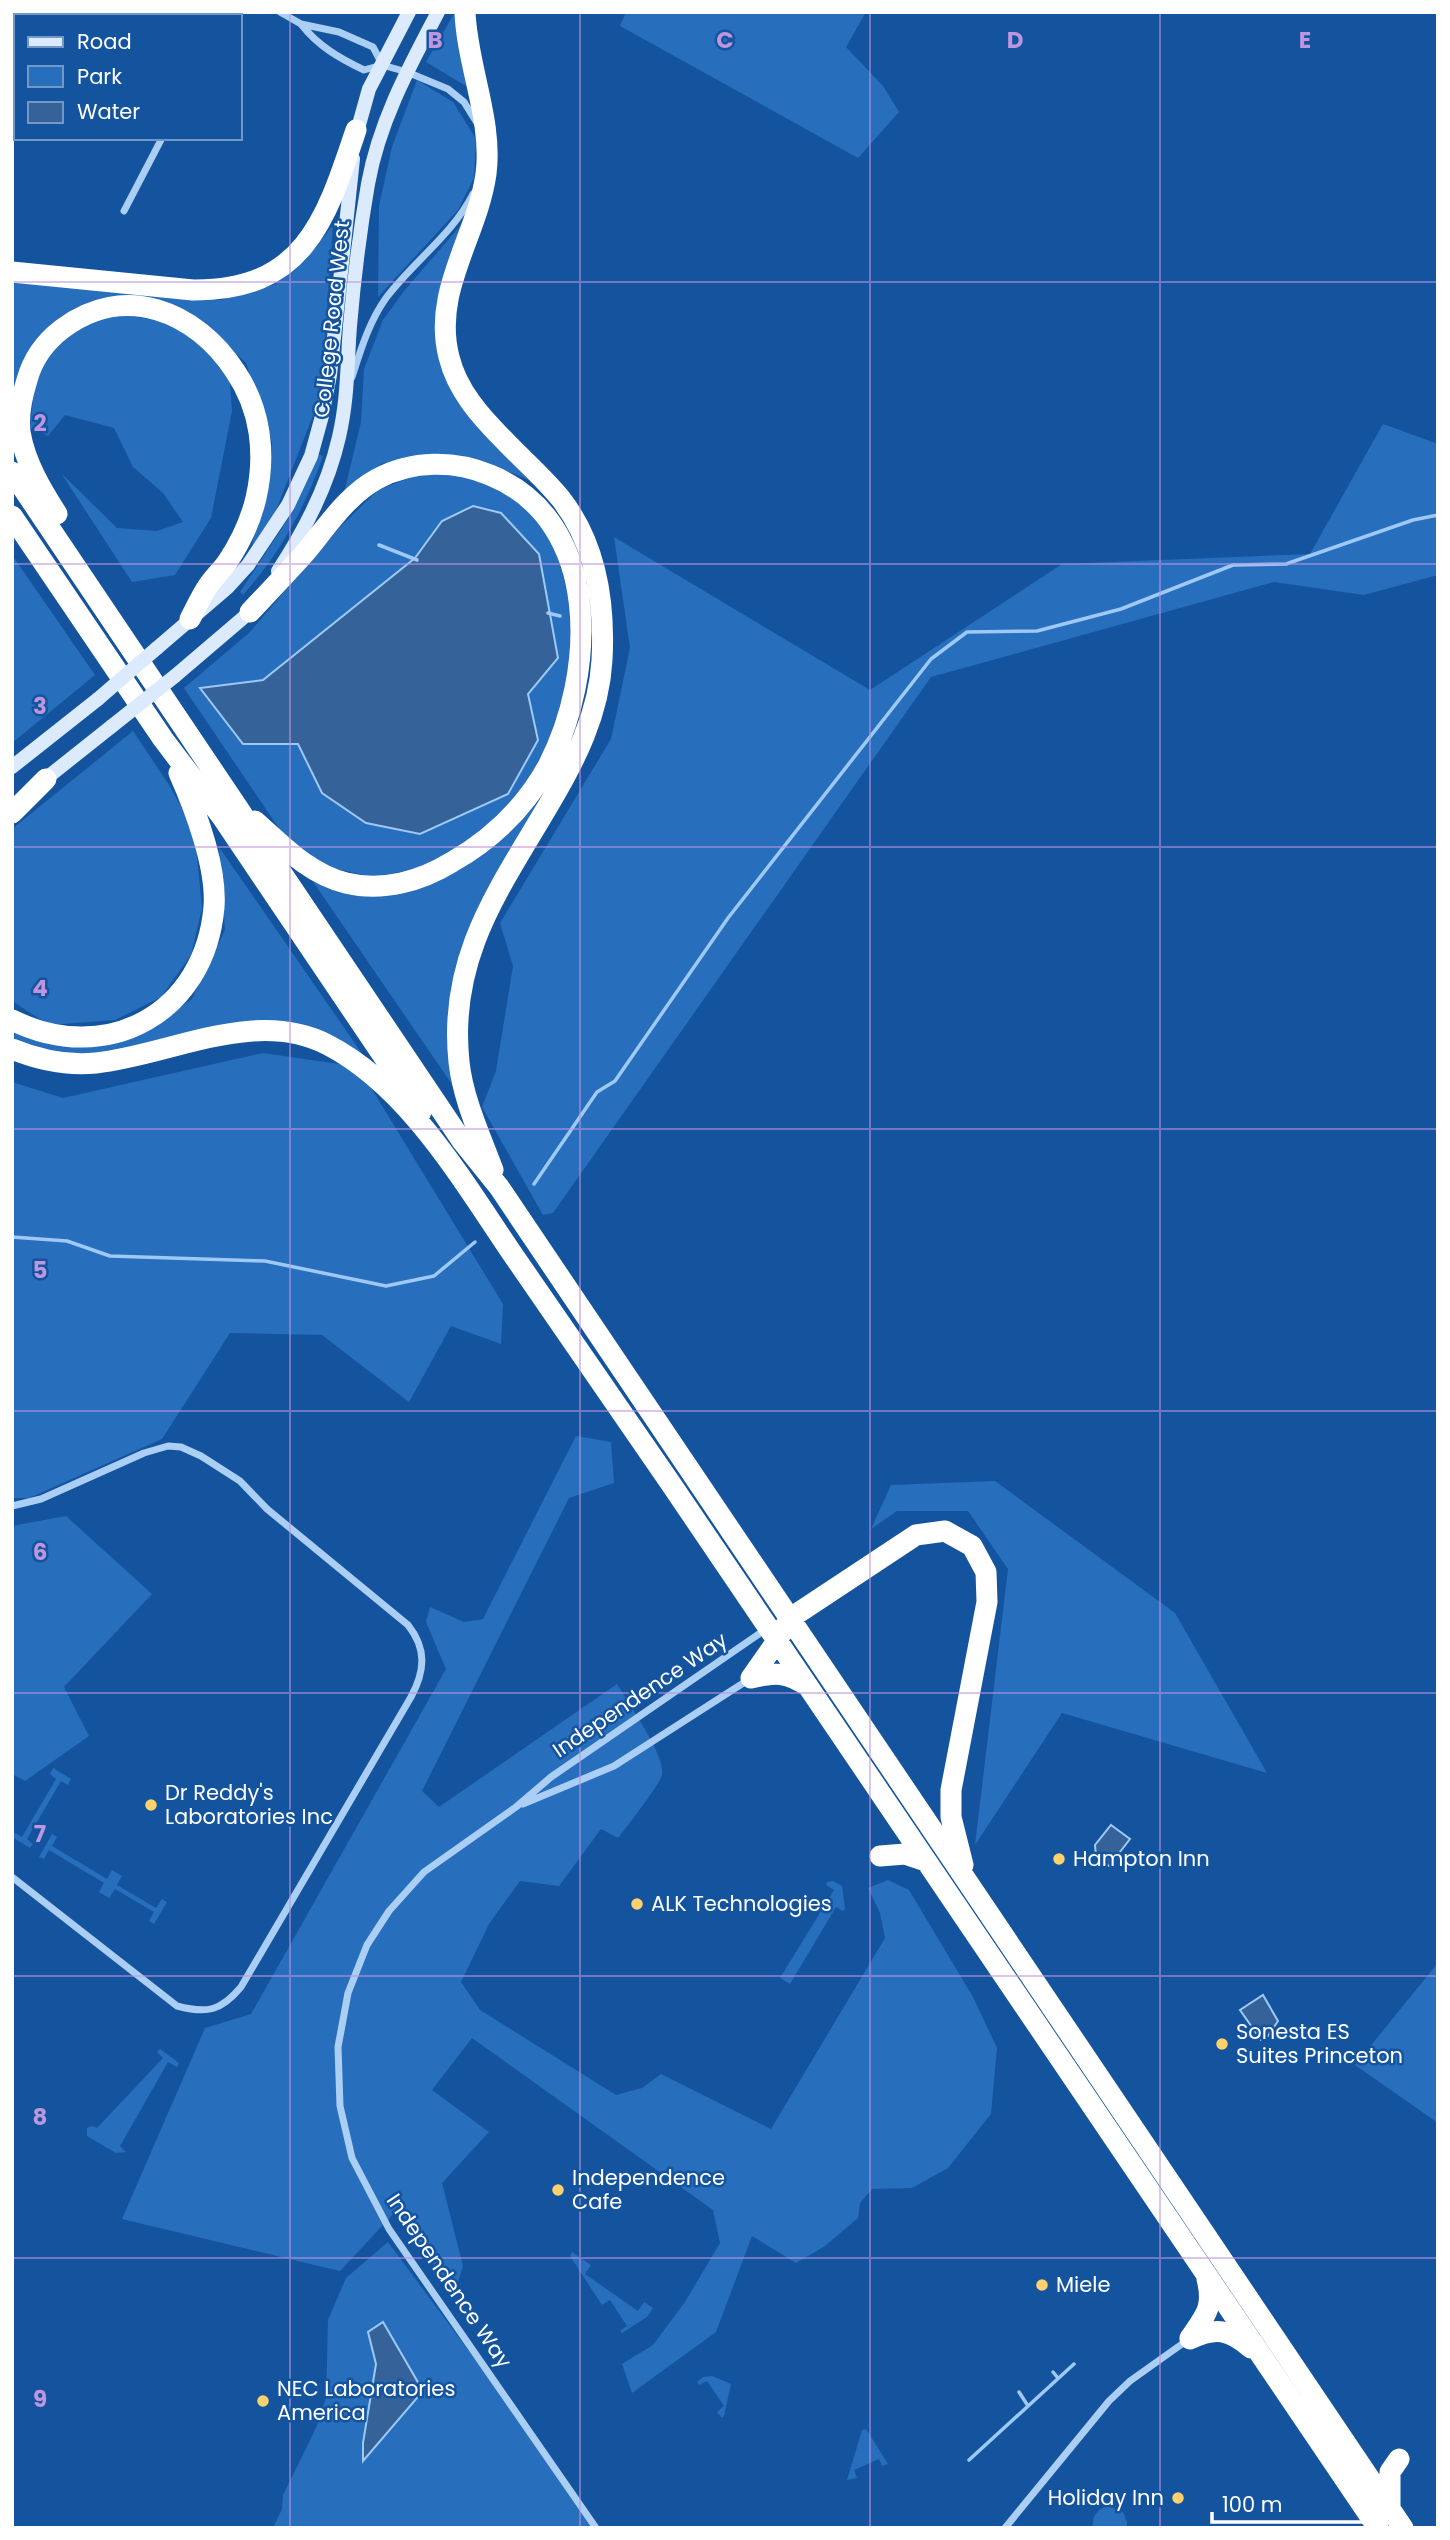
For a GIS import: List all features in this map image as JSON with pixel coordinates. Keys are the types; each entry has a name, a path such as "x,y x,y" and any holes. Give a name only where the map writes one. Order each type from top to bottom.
{"highway":[{"path":"465,12 486,141 486,174 445,310 444,334 449,359 470,402 560,498 576,521 591,557 600,596 603,631 602,664 586,736 571,769 489,906 471,947 462,981 457,1023 459,1064 469,1107 499,1187"},
{"path":"12,272 193,290 221,290 249,284 274,271 298,253 315,233 336,189 356,130"},
{"path":"89,586 61,521 35,478 20,431 22,398 31,364 48,339 78,317 103,308 134,305 162,310 191,324 222,351 243,383 259,425 262,464 256,501 228,562 208,586 190,619"},
{"path":"237,804 300,862 318,873 346,883 385,885 409,882 436,872 494,834 521,806 547,768 565,729 577,684 581,647 579,602 572,565 557,531 537,503 510,483 485,472 472,467 438,463 404,469 377,479 356,495 250,612"},
{"path":"12,472 237,804 274,865 462,1141 499,1187 1403,2528"},
{"path":"12,516 163,739 222,817 400,1078 443,1154"},
{"path":"12,1020 42,1033 76,1038 112,1035 137,1025 168,1005 195,972 209,938 214,904 209,864 189,796 163,739"},
{"path":"12,813 46,779"},
{"path":"12,1049 31,1057 66,1063 98,1063 232,1034 262,1031 291,1033 323,1042 365,1067 402,1105 443,1154 773,1634 1378,2528"},
{"path":"751,1678 773,1634 789,1619 916,1535 945,1531 972,1546 986,1572 987,1602 951,1790 951,1817 966,1877"},
{"path":"751,1678 774,1673 791,1676 808,1686"},
{"path":"893,1812 890,1837 880,1856 905,1854 926,1861"},
{"path":"1190,2339 1210,2305 1211,2295 1205,2273"},
{"path":"1190,2339 1206,2331 1225,2331 1240,2338 1262,2357"},
{"path":"1350,2450 1377,2460 1399,2459 1390,2472 1390,2510"},
{"path":"1338,2468 1362,2528"}],"street":[{"path":"280,12 301,24 339,32 373,47 382,65"},
{"name":"College Road West","path":"12,767 98,699 227,588 262,545 288,505 311,456 323,416 330,375 356,130 369,89 409,12"},
{"name":"College Road West","path":"12,803 175,676 250,612 292,551 313,512 339,438 348,391 350,327 368,183 379,139 407,72 438,12"},
{"path":"301,24 313,39 328,51 364,70 382,65 448,89 464,102 486,141 481,171 471,198 463,211 387,296 373,317 348,391"},
{"path":"124,211 161,140"},
{"path":"12,1506 41,1499 144,1453 169,1446 181,1447 201,1455 240,1481 274,1515 408,1625 417,1636 422,1650 423,1667 411,1697 241,1987 230,2000 215,2009 198,2012 177,2007 12,1877"},
{"name":"Independence Way","path":"596,2528 389,2229 352,2158 340,2106 338,2047 348,1993 367,1945 389,1911 424,1872 516,1807 551,1777 773,1634"},
{"name":"Independence Way","path":"516,1807 614,1766 751,1678"},
{"path":"1004,2528 1109,2401 1130,2381 1190,2339"}],"green space":[{"path":"455,12 471,89 426,62"},
{"path":"626,12 866,12 846,47 883,86 899,112 858,158 620,26"},
{"path":"417,80 453,102 476,139 474,178 458,210 378,297 379,206 392,147"},
{"path":"468,217 441,362 532,481 502,469 445,454 381,464 343,497 361,422 364,369 383,320 404,291"},
{"path":"333,225 321,395 273,518 251,551 272,443 246,363 207,325 170,304 57,325 12,445 12,277 221,300 276,284 315,248"},
{"path":"108,313 179,323 229,372 232,411 211,518 175,575 132,582 61,473 117,528 157,531 183,522 163,493 133,467 114,428 65,415 48,436 30,428 35,382 53,346"},
{"path":"1383,424 1438,444 1438,575 1364,595 1274,582 931,677 553,1213 543,1215 482,1107 496,1071 513,966 500,923 611,739 630,648 614,537 870,690 1062,564 1310,554"},
{"path":"318,454 323,456 300,512 269,563 243,595 240,592 290,516"},
{"path":"453,471 500,482 548,523 576,623 563,726 518,804 439,862 376,878 325,866 282,833 184,688 249,633 338,529 378,490 420,474","holes":["473,506 501,513 558,658 528,694 538,740 322,793 298,743 243,744 201,688 263,680 415,558 442,521"]},
{"path":"12,555 95,675 12,743"},
{"path":"133,731 171,788 184,812 196,846 202,908 191,955 161,997 115,1020 49,1025 12,1001 12,829"},
{"path":"555,787 471,930 460,1096 305,870 353,888 489,848"},
{"path":"219,847 363,1055 271,1023 99,1054 67,1055 12,1040 12,1028 145,1030 192,999 225,930"},
{"path":"263,1053 339,1064 362,1073 503,1304 501,1344 451,1326 409,1402 322,1335 230,1333 162,1439 29,1498 12,1498 12,1082 63,1098"},
{"path":"576,1436 611,1442 614,1483 569,1498 422,1791 439,1807 617,1684 658,1755 662,1775 618,1838 601,1829 559,1886 520,1881 489,1924 461,1982 480,2010 616,2095 642,2088 661,2074 771,2129 885,1938 880,1913 868,1888 888,1880 909,1890 973,1997 997,2048 991,2114 948,2168 912,2188 872,2189 860,2203 858,2218 825,2246 796,2263 752,2236 716,2332 632,2393 622,2364 653,2345 685,2302 720,2243 713,2210 472,2038 432,2090 489,2132 442,2183 463,2266 454,2296 398,2209 340,2271 122,2219 205,2028 251,2014 446,1669 426,1622 430,1607 464,1622 483,1619"},
{"path":"995,1481 1175,1613 1267,1773 1062,1713 975,1845 1008,1569 968,1511 897,1511 871,1529 891,1485"},
{"path":"66,1516 152,1594 64,1687 89,1736 25,1781 12,1774 12,1526"},
{"path":"53,1768 71,1779 68,1785 61,1781 27,1839 33,1844 30,1848 12,1837 15,1833 22,1837 56,1779 50,1774"},
{"path":"52,1834 57,1837 52,1846 107,1879 112,1870 122,1876 117,1885 156,1908 162,1899 167,1902 154,1924 149,1921 154,1912 115,1889 109,1898 99,1892 104,1883 49,1850 44,1859 39,1857"},
{"path":"833,1881 842,1886 845,1909 843,1911 836,1907 790,1984 780,1978 834,1890 826,1885 827,1882"},
{"path":"1438,1964 1438,2123 1355,2065"},
{"path":"160,2049 179,2063 177,2067 168,2062 120,2146 126,2152 116,2153 87,2136 87,2128 97,2128 163,2058 157,2052"},
{"path":"388,2242 600,2528 273,2528 282,2509 283,2495 316,2428 326,2398 328,2320 346,2278"},
{"path":"572,2252 591,2265 585,2274 638,2311 644,2302 653,2308 647,2317 622,2333 620,2331 627,2326 610,2300 602,2305 570,2256"},
{"path":"712,2376 731,2384 722,2418 717,2412 724,2406 707,2381 699,2385 697,2382 703,2377"},
{"path":"866,2429 888,2464 882,2466 879,2459 854,2470 857,2478 847,2480 862,2430"},
{"path":"1108,2506 1123,2512 1127,2528 1093,2528 1096,2514"}],"water":[{"path":"473,506 501,513 539,554 558,658 528,694 538,740 508,794 420,834 366,823 322,793 298,744 243,744 200,688 263,680 415,558 442,521"},
{"path":"1111,1825 1130,1839 1109,1866 1096,1857 1095,1845"},
{"path":"1263,1995 1278,2021 1268,2036 1261,2040 1240,2010"},
{"path":"383,2322 423,2391 363,2461 363,2443 376,2364 368,2332"}],"waterway":[{"path":"534,1184 597,1092 615,1081 728,918 931,659 967,632 1037,631 1121,609 1233,565 1286,564 1413,520 1438,515"},
{"path":"379,545 417,560"},
{"path":"548,613 560,616"},
{"path":"12,1237 67,1241 110,1256 265,1261 386,1286 434,1276 475,1242"},
{"path":"969,2460 1074,2364"},
{"path":"1053,2372 1058,2378"},
{"path":"1019,2392 1028,2406"}],"place":[{"name":"Dr Reddy's Laboratories Inc","path":"151,1805"},
{"name":"Hampton Inn","path":"1059,1859"},
{"name":"ALK Technologies","path":"637,1904"},
{"name":"Sonesta ES Suites Princeton","path":"1222,2044"},
{"name":"Independence Cafe","path":"558,2190"},
{"name":"Miele","path":"1042,2285"},
{"name":"NEC Laboratories America","path":"263,2401"},
{"name":"Holiday Inn","path":"1178,2498"}]}
